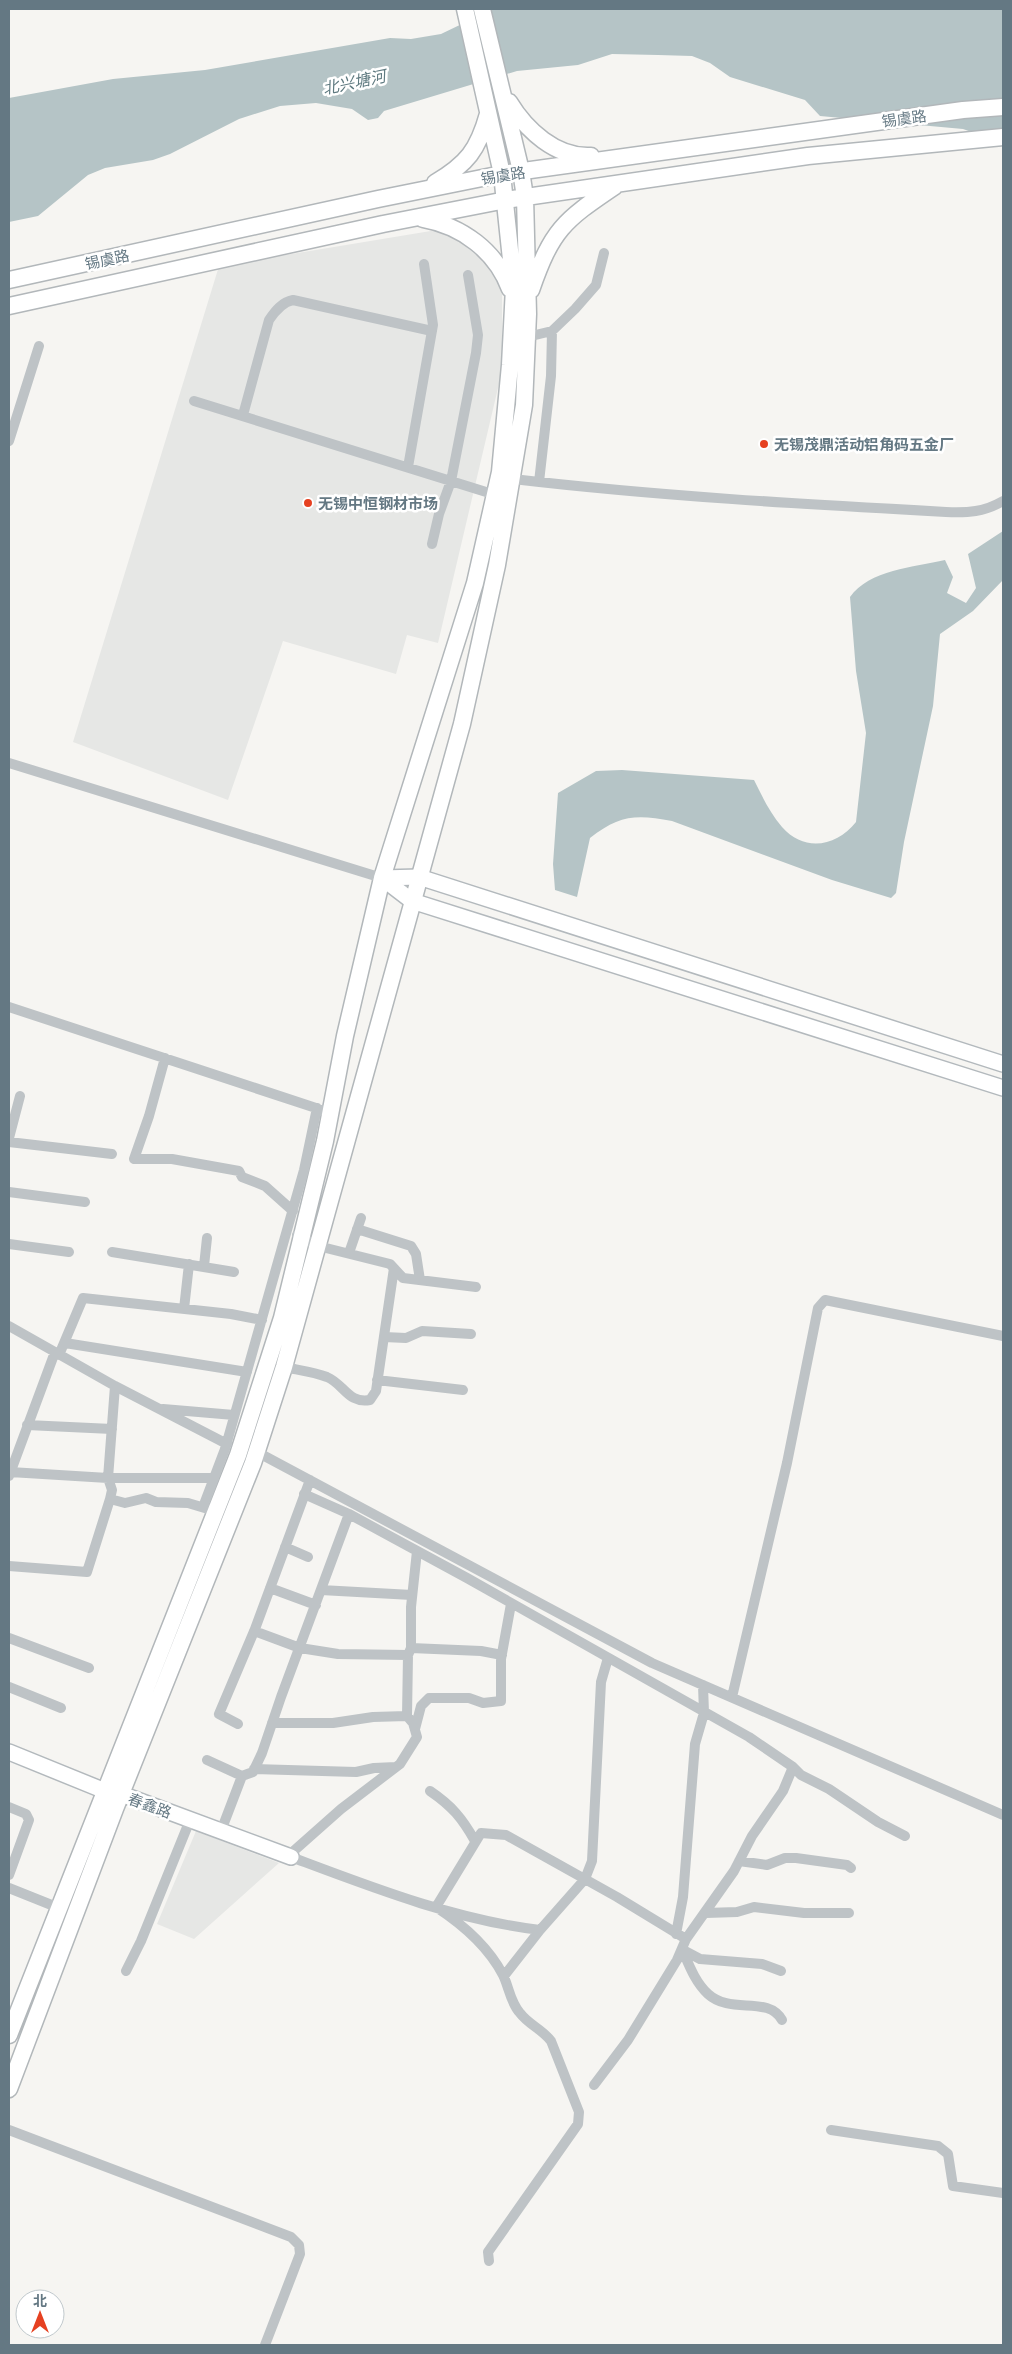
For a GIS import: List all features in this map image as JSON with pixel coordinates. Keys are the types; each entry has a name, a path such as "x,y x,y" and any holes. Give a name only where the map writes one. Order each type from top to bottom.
{"main road":[{"path":"9,2035 59,1908 257,1452 284,1367 462,724 502,497 502,452 521,299 525,197 521,172 482,9"},
{"path":"9,2088 209,1510 238,1456 282,1318 295,1233 324,1110 345,1036 382,878 502,497 513,479 524,405 527,337 502,174 465,11"},
{"path":"502,90 516,116 528,128 539,138 567,152 587,156 624,156 686,148"},
{"name":"锡虞路","path":"9,280 502,174 963,110 1003,107"},
{"path":"424,190 457,170 468,158 480,137 488,114"},
{"name":"锡虞路","path":"9,306 416,217 506,200 808,156 1003,138"},
{"path":"521,299 554,236 577,211 618,184"},
{"path":"416,217 448,226 477,243 500,268 521,299"},
{"path":"382,878 419,877 1003,1064"},
{"path":"382,878 412,901 1003,1088"},
{"name":"春鑫路","path":"9,1745 86,1775 111,1791"},
{"name":"春鑫路","path":"9,1752 289,1856"}],"street":[{"path":"527,337 552,331 596,285 604,253"},
{"path":"408,467 432,330 424,264"},
{"path":"432,544 439,514 451,481 478,335 468,275"},
{"path":"243,415 269,320 279,307 287,301 293,300 432,330"},
{"path":"539,482 551,376 552,331"},
{"path":"9,441 39,346"},
{"path":"194,401 502,497"},
{"path":"513,479 764,502 946,512 973,513 990,508 1003,501"},
{"path":"9,763 382,878"},
{"path":"9,1007 324,1110 304,1170 293,1211 295,1233 262,1320 226,1444 214,1478 209,1510 188,1503 156,1502 146,1498 125,1503 110,1499"},
{"path":"165,1058 149,1116 134,1159 172,1159 239,1171 242,1178 265,1186 293,1211"},
{"path":"20,1096 9,1140 112,1154"},
{"path":"9,1192 85,1202"},
{"path":"349,1253 361,1218"},
{"path":"357,1228 411,1246 416,1254 420,1280"},
{"path":"295,1233 318,1246 390,1264 403,1278 476,1287"},
{"path":"204,1266 207,1238"},
{"path":"9,1244 69,1252"},
{"path":"112,1252 234,1272"},
{"path":"184,1309 189,1264"},
{"path":"284,1367 325,1376 332,1380 346,1395 364,1401 372,1397 377,1380 394,1268"},
{"path":"214,1478 108,1478 9,1474 57,1353 64,1343 83,1298 262,1320"},
{"path":"732,1698 787,1463 818,1308 826,1300 1003,1336"},
{"path":"9,1326 116,1386 226,1444"},
{"path":"384,1337 406,1338 422,1331 471,1334"},
{"path":"64,1343 247,1372"},
{"path":"377,1380 463,1390"},
{"path":"9,1566 87,1572 112,1490 108,1478 116,1386"},
{"path":"157,1408 234,1415"},
{"path":"27,1425 112,1429"},
{"path":"257,1452 652,1663 1003,1815"},
{"path":"238,1724 218,1714 254,1631 310,1480"},
{"path":"304,1494 349,1514 417,1551 749,1737 793,1767 801,1775 828,1789 878,1822 905,1836"},
{"path":"254,1769 262,1753 349,1514"},
{"path":"285,1547 308,1556"},
{"path":"417,1551 412,1595 407,1716 413,1723 417,1737 410,1750 396,1767 341,1809 289,1856 370,1886 436,1907 514,1927 540,1930"},
{"path":"270,1588 316,1605"},
{"path":"321,1590 412,1595"},
{"path":"415,1729 421,1706 429,1698 470,1698 483,1703 501,1700 502,1655 511,1604"},
{"path":"254,1631 300,1648 338,1654 481,1651 502,1655"},
{"path":"9,1638 89,1668"},
{"path":"504,1976 540,1930 585,1879 592,1861 601,1682 608,1658"},
{"path":"676,1934 683,1897 695,1744 704,1713 704,1685"},
{"path":"9,1687 61,1708"},
{"path":"272,1723 333,1723 407,1716"},
{"path":"207,1760 242,1776"},
{"path":"221,1831 242,1776 254,1769 356,1772 374,1768 396,1767"},
{"path":"594,2085 628,2040 684,1944 706,1913 739,1861 752,1836 782,1791 793,1767"},
{"path":"430,1791 447,1803 462,1818 475,1841"},
{"path":"9,1807 26,1814 29,1820 9,1875"},
{"path":"126,1970 141,1941 190,1820"},
{"path":"436,1907 481,1833 506,1834 676,1934 700,1959 762,1964 781,1971"},
{"path":"739,1861 767,1864 785,1858 796,1858 847,1865 851,1868"},
{"path":"9,1888 59,1908"},
{"path":"436,1907 456,1921 486,1949 504,1976 512,2001 520,2014 544,2031 552,2041 579,2116 578,2124 488,2252 489,2261"},
{"path":"706,1913 736,1912 754,1907 811,1913 849,1913"},
{"path":"684,1944 694,1975 709,1994 727,2004 768,2007 778,2013 782,2020"},
{"path":"9,2130 291,2237 299,2245 300,2254 264,2345"},
{"path":"831,2130 938,2146 948,2154 953,2186 1003,2193"}],"shaded area":[{"name":"无锡中恒钢材市场","path":"467,225 502,288 502,371 438,643 407,635 396,674 283,641 228,800 73,742 219,266"},
{"path":"196,1831 279,1863 194,1939 157,1924"}],"water":[{"name":"北兴塘河","path":"493,9 1003,9 1003,143 963,129 820,116 805,100 730,77 710,63 692,56 612,54 578,65 517,71 384,111 378,118 368,120 352,109 316,103 280,106 239,119 170,154 153,160 105,168 88,175 38,216 9,222 9,98 113,79 205,70 390,38 411,39 441,34"},
{"path":"1003,531 1003,580 973,611 940,634 933,706 904,842 896,893 891,898 832,880 672,821 648,817 628,818 600,830 590,838 577,897 555,890 553,864 558,793 596,771 622,770 754,780 778,822 791,835 801,841 811,843 830,841 840,837 856,822 866,733 856,671 850,597 858,588 880,575 945,560 953,577 947,593 966,603 976,588 968,554"}],"place":[{"name":"无锡茂鼎活动铝角码五金厂","path":"764,444"},
{"name":"无锡中恒钢材市场","path":"308,503"}]}
